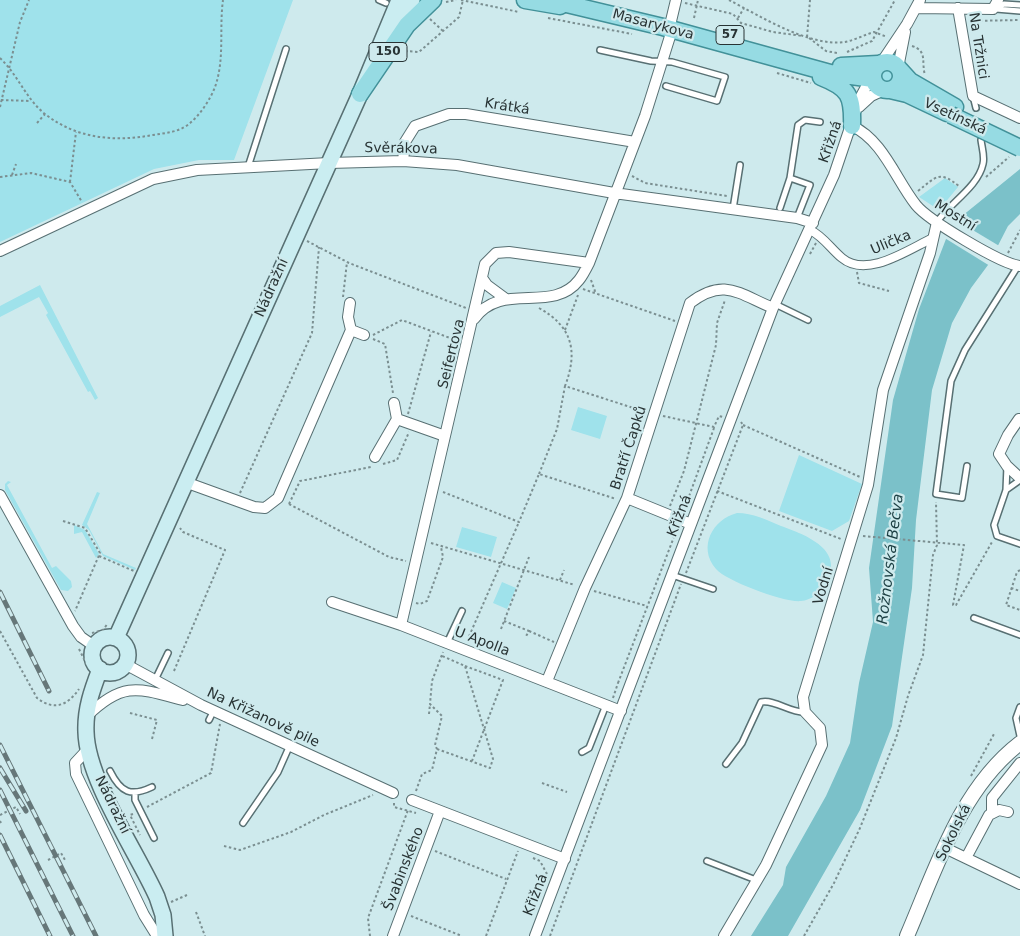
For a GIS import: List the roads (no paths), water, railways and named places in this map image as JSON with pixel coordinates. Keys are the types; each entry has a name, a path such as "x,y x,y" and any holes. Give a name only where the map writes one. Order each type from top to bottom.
{"main road":[{"name":"Nádražní","path":"116,638 360,94 412,0"},
{"name":"150","path":"360,94 407,25 433,0"},
{"name":"Masarykova","path":"550,0 608,14"},
{"name":"Masarykova","path":"582,0 670,31 830,73 880,78"},
{"name":"Nádražní","path":"360,94 392,2"},
{"path":"525,6 608,14"},
{"name":"57","path":"608,14 657,30 666,36 670,31"},
{"name":"Masarykova","path":"670,31 752,41 838,66 852,67 880,78"},
{"path":"690,35 836,84 850,98 852,126"},
{"name":"57","path":"880,78 892,62 899,69"},
{"path":"880,78 900,81 899,69"},
{"name":"Vsetínská","path":"899,69 910,81 953,111 1020,148"},
{"name":"Vsetínská","path":"880,78 906,94 953,111 1020,140"},
{"path":"103,638 116,638 126,647 127,657 125,664 114,672 100,669 93,661 94,646 103,638"},
{"name":"Nádražní","path":"100,669 90,694 86,717 88,749 98,779 157,897 163,914 166,936"}],"street":[{"name":"Seifertova","path":"401,625 472,322 481,309 495,301 549,297 578,287 635,142 663,62 676,0"},
{"path":"880,78 918,4 958,8 995,4"},
{"name":"Na Tržnici","path":"958,8 962,45 973,96 1020,118"},
{"path":"899,42 899,69"},
{"name":"Křižná","path":"536,936 774,306 811,226 852,126 865,88 880,78"},
{"name":"Křižná","path":"856,110 871,96 880,78"},
{"name":"Krátká","path":"403,161 404,142 415,126 450,114 466,114 635,142"},
{"name":"Mostní","path":"852,126 864,132 874,144 918,208 937,222 996,257 1020,267"},
{"name":"Svěrákova","path":"0,251 154,179 197,170 329,163 403,161 458,165 614,193 796,218 811,226"},
{"name":"Vodní","path":"805,712 803,702 804,691 870,479 881,397 930,253 937,222"},
{"name":"Ulička","path":"811,226 843,259 855,265 863,266 876,263 933,238"},
{"path":"472,322 485,264 496,252 509,252 589,263"},
{"path":"482,278 487,285 506,299"},
{"name":"Bratří Čapků","path":"547,681 627,500 682,323 690,303 705,291 730,289 774,306"},
{"path":"185,482 265,508 278,498 351,330 346,300"},
{"path":"351,330 364,335"},
{"path":"394,403 405,423 445,436"},
{"path":"1020,418 1008,435 999,454 1007,466 1020,479"},
{"path":"377,462 405,423"},
{"path":"0,494 73,626 81,638 94,646"},
{"path":"627,500 681,518 691,524"},
{"name":"U Apolla","path":"332,602 401,625 620,711"},
{"name":"Na Křižanově pile","path":"125,664 201,704 389,794"},
{"path":"86,717 107,698 130,690 148,691 201,704"},
{"path":"724,936 757,880 822,745 820,728 805,712"},
{"name":"Sokolská","path":"907,936 945,848 977,788 1004,756 1020,743"},
{"path":"88,749 75,763 76,774 140,906 157,936"},
{"path":"966,858 992,812 992,798 1020,763"},
{"path":"412,800 520,842 545,846 565,859"},
{"name":"Švabinského","path":"393,936 440,811"},
{"path":"992,812 1008,812"},
{"path":"945,848 1020,884"}],"lane":[{"path":"379,0 392,2"},
{"path":"995,4 1020,4"},
{"path":"995,4 1020,11"},
{"path":"248,167 286,49"},
{"path":"600,50 663,62 725,77 717,101 666,86"},
{"path":"973,96 976,108"},
{"path":"780,208 790,178 798,125 805,120 820,122"},
{"path":"937,222 976,179 984,162 981,140"},
{"path":"729,209 740,165"},
{"path":"790,178 810,185 796,218"},
{"path":"967,466 962,498 936,494 951,381 965,350 1020,267"},
{"path":"774,306 808,320"},
{"path":"1007,466 1006,490 994,525 996,536 1020,544"},
{"path":"1006,490 1020,479"},
{"path":"672,575 713,589"},
{"path":"446,643 462,612"},
{"path":"974,618 1020,635"},
{"path":"154,680 168,653"},
{"path":"726,764 742,743 761,702 767,701 793,711 805,712"},
{"path":"582,752 589,748 606,705"},
{"path":"1020,707 1016,718 1020,736"},
{"path":"209,720 215,710"},
{"path":"243,823 278,772 290,745"},
{"path":"110,772 119,786 135,794 152,787"},
{"path":"135,794 135,800 154,838"},
{"path":"707,861 757,880"}],"water":[{"name":"Rožnovská Bečva","path":"1020,169 1020,214 1008,226 988,265 971,288 952,323 932,390 916,520 912,588 892,726 860,810 788,936 751,936 783,885 786,867 826,796 850,743 859,683 873,622 869,568 893,400 919,309 946,239 962,216"}],"railway":[{"path":"0,592 49,691"},
{"path":"0,745 96,936"},
{"path":"0,768 26,811"},
{"path":"0,790 73,936"},
{"path":"0,835 50,936"}]}
